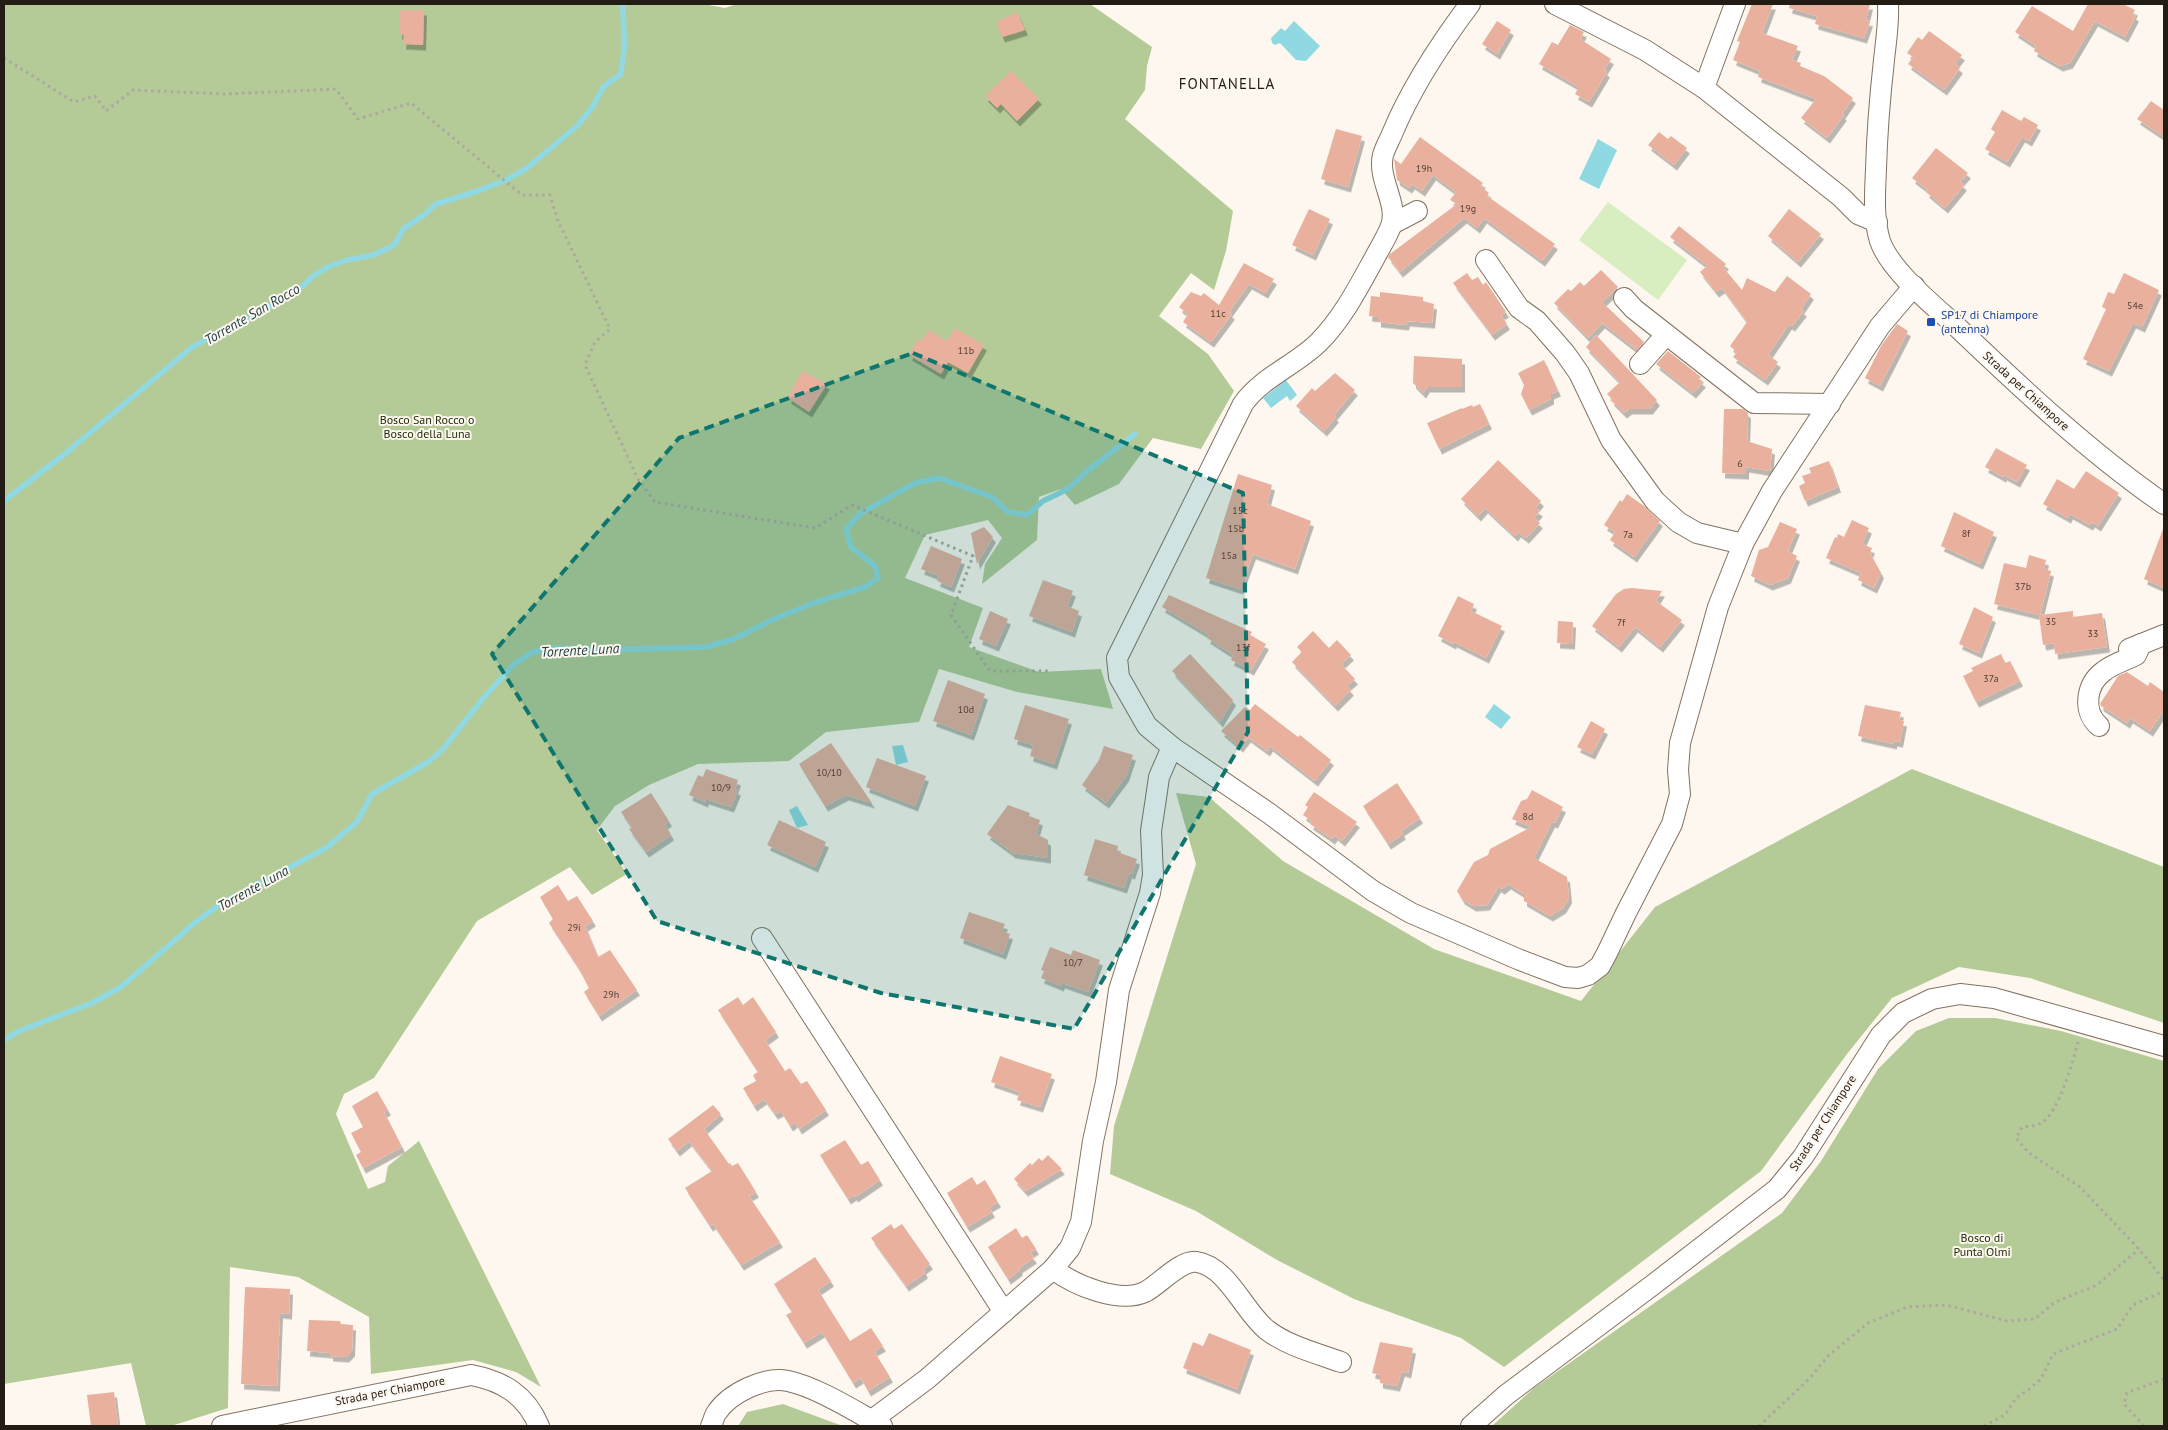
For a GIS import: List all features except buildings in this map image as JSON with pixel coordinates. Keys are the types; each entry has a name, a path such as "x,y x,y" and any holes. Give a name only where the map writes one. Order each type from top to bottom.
{"street":[{"path":"1470,4 1453,26 1402,110 1383,156 1382,176 1392,211 1392,224 1358,288 1320,342 1290,366 1252,392 1243,404 1117,658 1119,677 1147,726 1172,747 1270,814 1373,891 1411,913 1520,960 1565,977 1578,978 1588,975 1600,966 1672,824 1680,794 1678,770 1680,743 1718,607 1743,544 1772,491 1880,326 1914,286"},
{"path":"1555,4 1645,50 1704,88 1833,191 1858,214 1877,222"},
{"path":"1704,88 1736,4"},
{"name":"Strada per Chiampore","path":"1888,4 1889,25 1874,201 1880,241 1890,259 1914,286 2014,382 2074,434 2164,504"},
{"path":"1392,224 1417,211"},
{"path":"1486,260 1519,308 1537,321 1565,353 1579,373 1611,440 1655,502 1678,522 1697,533 1743,544"},
{"path":"1624,298 1634,309 1666,335 1754,403 1830,404"},
{"path":"1640,364 1666,335"},
{"path":"2110,655 2164,635"},
{"path":"2099,726 2089,713 2088,698 2094,681 2104,670 2136,655 2141,644"},
{"path":"710,1426 718,1411 741,1391 766,1381 788,1381 822,1394 877,1423 1053,1268 1070,1248 1081,1222 1093,1141 1106,1082 1119,990 1153,876 1151,831 1159,777 1172,747"},
{"path":"762,938 1004,1312"},
{"name":"Strada per Chiampore","path":"1471,1426 1506,1395 1777,1189 1803,1157 1881,1034 1903,1014 1932,999 1960,994 1994,998 2164,1046"},
{"path":"1053,1268 1064,1277 1081,1286 1107,1294 1135,1296 1147,1291 1181,1265 1196,1261 1213,1269 1228,1282 1248,1310 1267,1330 1292,1344 1341,1362"},
{"name":"Strada per Chiampore","path":"222,1426 471,1374 491,1378 511,1389 525,1403 539,1426"}],"path":[{"path":"4,58 74,102 95,96 106,111 133,90 225,94 336,89 358,119 411,104 522,195 550,195 558,221 610,329 595,342 585,365 638,479 656,502 815,528 852,505 973,556 951,615 990,671 1049,671"},
{"path":"2084,1022 2068,1082 2046,1120 2039,1125 2022,1127 2016,1138 2029,1153 2080,1187 2139,1249 2164,1280"},
{"path":"1759,1426 1809,1379 1828,1356 1868,1323 1907,1307 1946,1305 2006,1321 2034,1319 2055,1302 2097,1285 2139,1249"},
{"path":"1984,1426 2005,1415 2016,1398 2041,1379 2053,1354 2117,1328 2133,1305 2164,1291"},
{"path":"2144,1426 2124,1404 2127,1393 2164,1378"}],"highlighted area":[{"path":"913,353 1243,493 1248,732 1074,1029 881,993 657,921 492,654 679,438"}],"green space":[{"name":"Bosco San Rocco o Bosco della Luna","path":"4,4 703,4 725,8 737,4 1090,4 1152,47 1147,66 1145,90 1125,119 1233,211 1226,251 1214,290 1191,273 1159,316 1208,354 1234,391 1201,449 1153,438 1119,484 1075,505 1061,489 1039,497 1037,540 982,584 985,564 1002,538 988,520 925,535 905,578 983,608 969,647 1039,672 1101,669 1113,709 1017,692 939,669 919,722 826,732 789,761 698,764 649,785 615,806 597,830 627,874 592,895 570,867 477,921 374,1078 344,1094 336,1114 368,1189 385,1182 388,1166 419,1141 541,1387 516,1372 473,1360 371,1374 369,1317 298,1277 230,1267 228,1408 171,1426 146,1426 131,1363 4,1384"},
{"path":"1608,202 1687,260 1658,300 1579,240"},
{"path":"1912,769 2164,867 2164,1023 2030,978 1959,967 1892,998 1847,1054 1761,1171 1504,1367 1461,1338 1354,1299 1277,1260 1196,1211 1110,1174 1114,1126 1196,864 1176,793 1209,797 1283,861 1434,949 1581,1001 1655,907"},
{"name":"Bosco di Punta Olmi","path":"1949,1018 1995,1018 2061,1031 2164,1061 2164,1426 1492,1426 1534,1388 1782,1213 1821,1161 1878,1069 1916,1031"},
{"path":"783,1404 843,1426 738,1426 747,1412"}],"water":[{"path":"1294,21 1320,46 1306,61 1296,60 1280,43 1275,45 1272,43 1271,38 1281,28 1285,31"},
{"path":"1598,139 1617,150 1599,189 1579,179"},
{"path":"1286,380 1297,395 1290,401 1287,396 1271,408 1263,398"},
{"path":"1494,704 1511,717 1501,729 1485,717"},
{"path":"903,745 908,762 896,765 892,746"},
{"path":"797,806 808,825 797,828 789,810"}],"waterway":[{"name":"Torrente San Rocco","path":"4,501 67,452 191,348 243,322 288,296 302,287 313,276 328,267 347,260 373,255 391,247 397,241 403,229 436,204 506,180 527,168 577,126 593,106 604,86 620,75 624,48 623,4"},
{"name":"Torrente Luna","path":"4,1040 19,1031 92,1003 121,987 198,920 224,902 326,848 357,822 372,794 428,762 443,749 480,702 514,664 533,652 554,648 602,650 706,647 734,639 772,620 816,602 865,587 878,578 875,566 851,547 846,529 861,513 915,483 939,478 992,497 1008,512 1027,515 1043,501 1068,489 1087,471 1135,434"}],"place":[{"name":"SP17 di Chiampore (antenna)","path":"1931,322"}],"district":[{"name":"FONTANELLA","path":"1227,84"}]}
